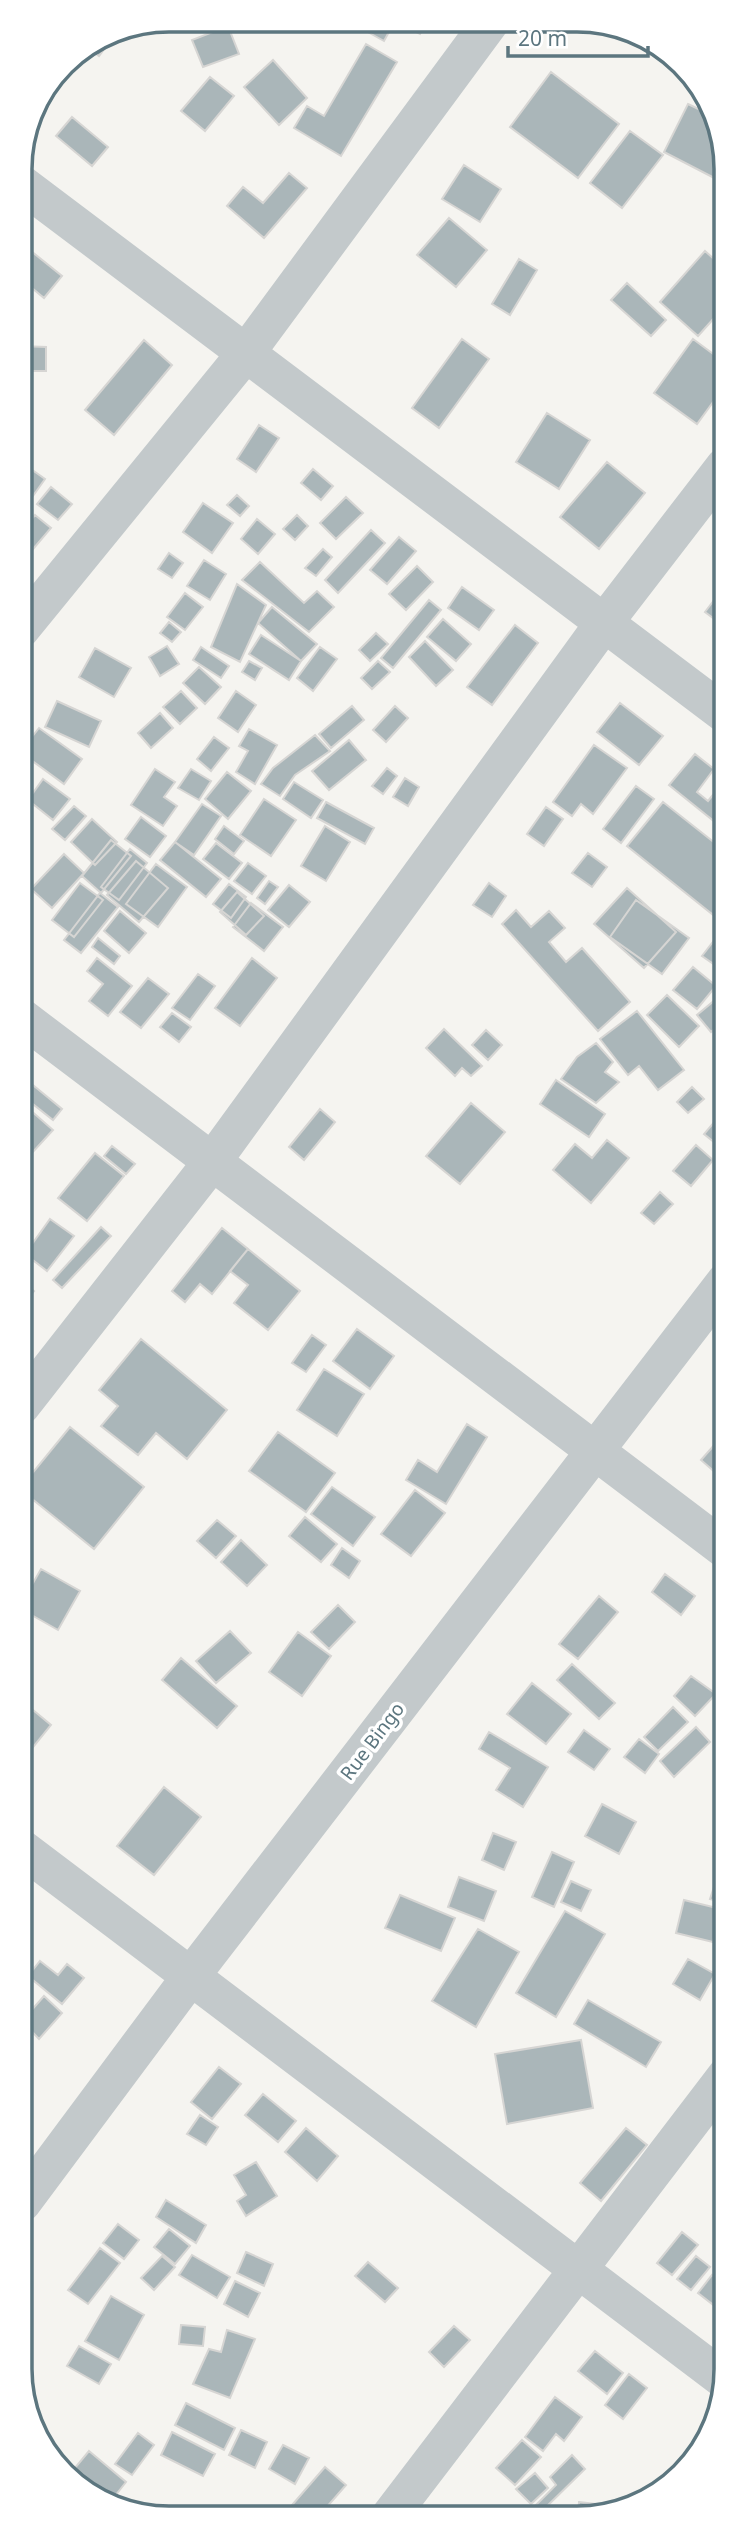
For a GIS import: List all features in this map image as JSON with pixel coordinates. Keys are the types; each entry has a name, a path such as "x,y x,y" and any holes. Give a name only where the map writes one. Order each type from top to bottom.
{"street":[{"path":"32,615 246,353 483,32"},
{"path":"32,192 714,706"},
{"path":"32,1392 212,1162 604,623 714,480"},
{"path":"32,1026 714,1541"},
{"name":"Rue Bingo","path":"32,2190 191,1976 714,1296"},
{"path":"32,1856 714,2372"},
{"path":"398,2506 714,2092"}],"building":[{"path":"213,32 230,32 239,54 203,67 192,40"},
{"path":"368,32 389,32 384,41"},
{"path":"366,44 397,62 341,156 294,128 307,106 324,116"},
{"path":"273,60 307,98 279,125 244,87"},
{"path":"551,72 619,124 578,178 510,127"},
{"path":"210,77 234,96 205,131 181,111"},
{"path":"688,104 701,110 712,141 714,178 664,152"},
{"path":"72,117 108,147 92,166 56,136"},
{"path":"630,131 663,155 622,208 590,183"},
{"path":"464,165 501,189 480,222 442,199"},
{"path":"289,173 307,188 264,238 227,206 243,187 263,203"},
{"path":"449,218 487,250 456,287 417,255"},
{"path":"705,251 714,259 714,318 698,336 660,302"},
{"path":"32,252 62,276 44,298 32,288"},
{"path":"519,259 537,270 510,315 492,304"},
{"path":"627,283 666,320 651,336 611,300"},
{"path":"462,339 489,359 439,428 412,408"},
{"path":"693,339 714,355 714,401 697,424 654,393"},
{"path":"144,340 172,365 114,435 85,410"},
{"path":"32,346 46,347 46,371 32,371"},
{"path":"547,413 590,440 559,489 516,462"},
{"path":"259,425 279,438 256,472 237,459"},
{"path":"607,462 645,493 599,549 560,517"},
{"path":"313,469 333,486 321,500 301,483"},
{"path":"32,470 45,479 32,497"},
{"path":"51,487 72,504 58,520 37,504"},
{"path":"237,495 249,506 240,516 227,505"},
{"path":"346,497 363,513 336,539 320,523"},
{"path":"203,503 233,523 212,553 183,532"},
{"path":"35,515 51,528 32,550 32,519"},
{"path":"297,515 308,526 295,540 283,529"},
{"path":"257,519 275,534 258,554 241,539"},
{"path":"371,530 385,543 338,593 325,580"},
{"path":"399,537 416,551 387,584 370,570"},
{"path":"323,549 332,557 316,576 305,568"},
{"path":"169,553 183,563 172,578 158,569"},
{"path":"204,560 226,574 210,600 187,586"},
{"path":"260,562 304,603 317,591 334,607 309,632 242,580"},
{"path":"417,566 433,582 406,610 389,594"},
{"path":"237,584 266,605 240,662 211,647"},
{"path":"462,587 494,610 479,630 448,608"},
{"path":"185,593 203,607 185,630 167,617"},
{"path":"429,600 441,610 393,668 381,658"},
{"path":"714,600 714,619 705,612"},
{"path":"272,607 317,644 301,661 258,623"},
{"path":"443,619 471,644 456,661 427,637"},
{"path":"169,622 181,632 172,642 160,633"},
{"path":"515,625 538,643 492,705 467,687"},
{"path":"376,633 388,644 370,661 359,650"},
{"path":"261,635 301,661 289,680 249,654"},
{"path":"425,641 453,670 436,686 409,657"},
{"path":"167,646 179,664 160,676 149,657"},
{"path":"201,647 229,666 221,678 193,660"},
{"path":"320,647 337,659 313,691 297,678"},
{"path":"95,648 131,668 114,697 79,677"},
{"path":"249,661 262,668 255,680 242,672"},
{"path":"378,661 390,672 372,689 361,678"},
{"path":"199,667 221,687 205,704 183,683"},
{"path":"181,691 197,708 180,724 163,707"},
{"path":"236,691 256,705 238,732 218,718"},
{"path":"57,701 101,721 89,747 45,727"},
{"path":"620,703 663,736 639,765 597,732"},
{"path":"352,706 364,720 331,748 319,734"},
{"path":"395,706 408,718 386,742 373,730"},
{"path":"160,713 173,728 151,748 138,733"},
{"path":"39,728 82,759 64,784 32,761 32,737"},
{"path":"249,729 277,745 255,784 236,772 248,751 239,746"},
{"path":"315,735 330,751 295,775 280,796 261,784 273,768"},
{"path":"214,737 229,748 211,771 197,759"},
{"path":"349,740 366,760 329,790 312,771"},
{"path":"594,745 627,768 593,814 581,804 572,816 553,802"},
{"path":"695,754 714,769 697,792 708,801 714,794 714,821 669,785"},
{"path":"387,768 397,776 383,794 372,786"},
{"path":"155,769 175,782 164,797 177,806 163,826 131,805"},
{"path":"191,769 211,781 199,800 178,788"},
{"path":"227,772 251,791 228,819 205,799"},
{"path":"405,778 419,787 408,806 393,797"},
{"path":"43,779 70,799 53,820 32,803 32,794"},
{"path":"294,782 323,800 311,818 283,799"},
{"path":"636,786 654,799 621,843 603,829"},
{"path":"264,799 296,820 271,856 240,835"},
{"path":"326,802 374,828 365,844 317,818"},
{"path":"663,802 714,842 714,916 627,846"},
{"path":"202,804 221,816 194,855 175,842"},
{"path":"74,806 86,816 65,840 52,829"},
{"path":"546,807 563,819 544,846 527,834"},
{"path":"141,817 166,836 150,857 125,839"},
{"path":"92,819 117,842 95,865 71,842"},
{"path":"224,826 244,841 234,854 215,839"},
{"path":"325,826 350,842 326,881 301,866"},
{"path":"111,840 131,856 101,893 82,876"},
{"path":"175,842 221,879 206,897 160,860"},
{"path":"216,843 242,863 229,879 203,859"},
{"path":"130,849 147,863 119,900 101,887"},
{"path":"588,853 607,867 592,887 572,873"},
{"path":"64,854 84,873 52,908 32,888"},
{"path":"136,861 168,888 139,922 107,895"},
{"path":"248,863 266,876 252,894 234,881"},
{"path":"156,864 187,887 158,927 126,904"},
{"path":"269,881 278,887 265,904 257,898"},
{"path":"80,883 103,900 74,937 52,920"},
{"path":"489,883 506,896 492,917 473,905"},
{"path":"229,884 246,897 231,918 213,904"},
{"path":"289,885 310,902 289,927 268,910"},
{"path":"627,888 676,932 644,968 594,924"},
{"path":"237,892 264,916 246,935 220,912"},
{"path":"100,893 118,907 81,953 64,940"},
{"path":"636,900 689,938 662,974 610,937"},
{"path":"251,903 283,927 264,951 233,927"},
{"path":"516,910 531,927 549,911 565,928 549,942 566,962 582,948 630,1002 598,1031 502,924"},
{"path":"120,911 146,933 129,953 104,931"},
{"path":"98,938 120,956 114,964 92,947"},
{"path":"714,940 714,964 702,956"},
{"path":"97,958 132,986 108,1016 89,1001 103,984 87,971"},
{"path":"252,958 277,978 240,1026 215,1008"},
{"path":"693,967 714,984 714,988 697,1009 673,990"},
{"path":"198,974 215,986 190,1020 172,1008"},
{"path":"148,978 169,994 141,1028 120,1012"},
{"path":"667,995 699,1026 679,1047 647,1015"},
{"path":"714,1001 714,1029 711,1032 697,1015"},
{"path":"637,1011 684,1070 658,1090 639,1066 628,1075 600,1039"},
{"path":"172,1013 191,1027 179,1042 160,1027"},
{"path":"444,1029 482,1066 471,1076 462,1068 455,1076 426,1048"},
{"path":"486,1030 502,1045 488,1060 472,1045"},
{"path":"596,1043 613,1062 605,1072 619,1082 596,1103 561,1079 577,1057"},
{"path":"556,1080 605,1114 589,1137 540,1104"},
{"path":"32,1084 62,1109 53,1120 32,1103"},
{"path":"692,1087 704,1099 688,1113 677,1102"},
{"path":"471,1103 505,1132 460,1184 426,1156"},
{"path":"320,1109 335,1122 304,1160 289,1147"},
{"path":"32,1112 53,1130 32,1153"},
{"path":"714,1122 714,1142 704,1134"},
{"path":"607,1140 629,1158 591,1203 553,1170 575,1144 592,1158"},
{"path":"696,1145 713,1160 691,1186 673,1171"},
{"path":"112,1146 135,1164 126,1174 104,1156"},
{"path":"95,1153 124,1176 87,1221 58,1198"},
{"path":"660,1192 673,1204 654,1224 641,1213"},
{"path":"50,1219 74,1236 47,1271 32,1259 32,1244"},
{"path":"101,1227 111,1236 62,1288 53,1280"},
{"path":"222,1228 248,1249 212,1294 200,1284 185,1302 172,1291"},
{"path":"248,1249 300,1291 268,1330 234,1303 248,1285 230,1271"},
{"path":"357,1329 394,1356 370,1389 333,1361"},
{"path":"312,1335 326,1345 306,1372 292,1363"},
{"path":"141,1339 227,1410 187,1459 156,1433 138,1455 101,1426 118,1406 99,1390"},
{"path":"324,1369 364,1394 337,1436 297,1410"},
{"path":"467,1424 487,1437 446,1504 406,1480 418,1460 437,1472"},
{"path":"70,1427 144,1487 94,1549 32,1499 32,1474"},
{"path":"278,1432 335,1473 306,1512 249,1471"},
{"path":"714,1445 714,1471 701,1460"},
{"path":"332,1487 375,1517 353,1546 311,1514"},
{"path":"415,1490 445,1513 411,1556 381,1534"},
{"path":"305,1517 337,1544 321,1562 289,1536"},
{"path":"217,1520 236,1536 216,1558 197,1541"},
{"path":"241,1540 267,1565 247,1586 221,1562"},
{"path":"342,1548 360,1561 349,1578 331,1565"},
{"path":"41,1569 80,1591 58,1630 32,1615 32,1585"},
{"path":"665,1574 695,1596 681,1615 652,1592"},
{"path":"599,1596 618,1612 578,1659 559,1644"},
{"path":"338,1605 355,1622 329,1649 311,1632"},
{"path":"230,1631 251,1653 216,1683 196,1661"},
{"path":"298,1632 331,1656 302,1696 269,1672"},
{"path":"181,1658 237,1706 217,1728 162,1680"},
{"path":"572,1664 615,1703 599,1719 557,1680"},
{"path":"691,1676 714,1693 714,1696 695,1716 674,1696"},
{"path":"532,1683 571,1714 546,1744 507,1714"},
{"path":"673,1707 688,1722 658,1751 644,1737"},
{"path":"32,1711 51,1725 32,1749"},
{"path":"696,1727 710,1742 674,1777 660,1761"},
{"path":"584,1730 610,1749 594,1770 568,1752"},
{"path":"489,1732 548,1767 523,1807 496,1790 510,1768 479,1749"},
{"path":"639,1739 659,1754 645,1773 624,1757"},
{"path":"164,1787 201,1817 154,1875 117,1846"},
{"path":"602,1804 636,1822 619,1854 585,1836"},
{"path":"493,1833 516,1842 504,1870 482,1860"},
{"path":"552,1852 574,1862 554,1907 532,1897"},
{"path":"459,1877 496,1891 484,1921 448,1907"},
{"path":"571,1881 591,1890 581,1911 561,1902"},
{"path":"400,1895 455,1918 441,1951 385,1928"},
{"path":"684,1900 714,1907 713,1942 676,1933"},
{"path":"565,1911 605,1934 556,2017 516,1993"},
{"path":"478,1929 519,1952 476,2027 432,2001"},
{"path":"688,1959 714,1973 700,2000 673,1984"},
{"path":"40,1961 58,1975 67,1964 84,1978 62,2004 32,1979 32,1971"},
{"path":"44,1996 62,2013 39,2039 32,2032 32,2010"},
{"path":"588,2000 661,2042 646,2067 574,2024"},
{"path":"581,2040 593,2108 507,2124 495,2054"},
{"path":"219,2067 241,2084 212,2119 191,2102"},
{"path":"263,2094 296,2121 278,2142 245,2115"},
{"path":"200,2115 218,2127 206,2145 187,2134"},
{"path":"306,2128 338,2156 317,2181 285,2152"},
{"path":"626,2128 647,2145 601,2201 580,2183"},
{"path":"256,2162 277,2196 246,2216 237,2201 246,2195 234,2175"},
{"path":"166,2200 206,2225 196,2243 156,2217"},
{"path":"118,2224 139,2240 124,2259 103,2243"},
{"path":"169,2229 190,2246 175,2264 154,2247"},
{"path":"682,2232 698,2245 672,2275 657,2263"},
{"path":"100,2248 120,2263 88,2304 68,2290"},
{"path":"246,2252 273,2264 264,2286 237,2273"},
{"path":"192,2255 230,2277 217,2298 179,2275"},
{"path":"162,2256 175,2267 154,2290 141,2278"},
{"path":"696,2256 710,2267 691,2290 677,2279"},
{"path":"368,2262 398,2288 385,2302 355,2276"},
{"path":"712,2275 714,2277 714,2305 698,2293"},
{"path":"235,2281 260,2293 248,2317 224,2304"},
{"path":"111,2296 144,2315 119,2360 85,2341"},
{"path":"181,2325 205,2327 203,2346 179,2344"},
{"path":"454,2326 470,2340 444,2367 429,2352"},
{"path":"227,2330 255,2339 230,2398 193,2384 209,2349 221,2352"},
{"path":"79,2346 111,2364 99,2384 67,2366"},
{"path":"595,2351 623,2373 607,2394 578,2371"},
{"path":"629,2374 647,2388 623,2419 605,2405"},
{"path":"555,2397 582,2417 564,2441 556,2434 543,2451 525,2437"},
{"path":"186,2403 235,2428 224,2450 175,2425"},
{"path":"241,2430 267,2442 255,2468 229,2455"},
{"path":"172,2432 215,2454 203,2476 161,2455"},
{"path":"138,2433 154,2445 132,2475 115,2464"},
{"path":"522,2440 541,2457 515,2485 496,2468"},
{"path":"283,2445 309,2458 295,2484 269,2469"},
{"path":"89,2451 126,2482 115,2496 86,2478 75,2468"},
{"path":"572,2455 585,2469 547,2506 535,2506 556,2485 550,2477"},
{"path":"325,2467 346,2485 328,2506 291,2506"},
{"path":"535,2473 548,2488 531,2504 516,2489"},
{"path":"579,2502 600,2505 596,2505 579,2506"}]}
